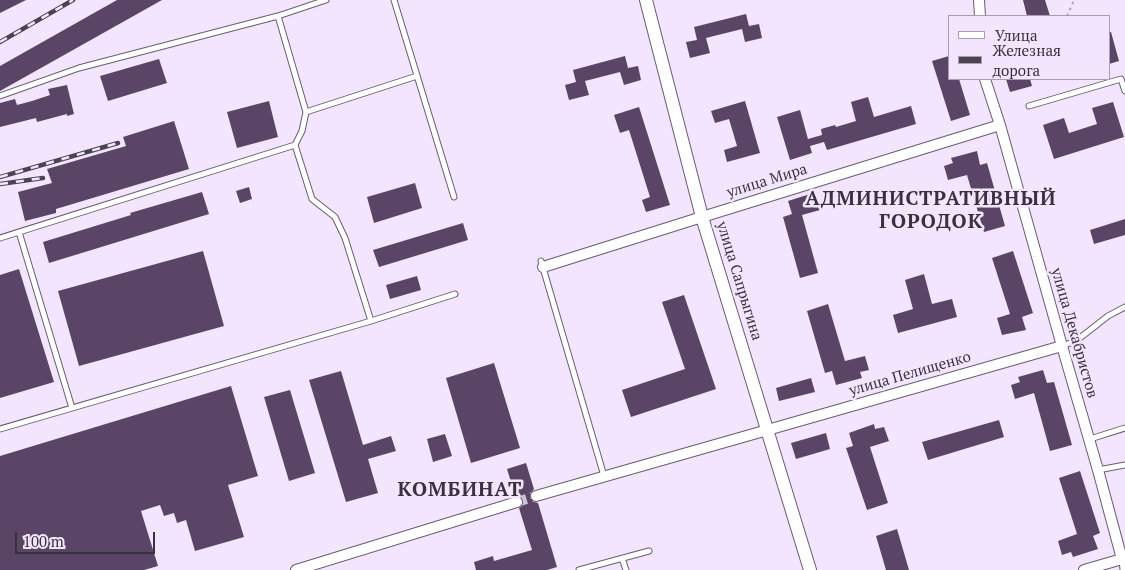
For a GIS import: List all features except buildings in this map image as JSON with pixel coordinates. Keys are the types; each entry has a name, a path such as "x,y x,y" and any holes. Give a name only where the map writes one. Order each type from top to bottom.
{"street":[{"name":"улица Сапрыгина","path":"646,0 702,216 810,570"},
{"path":"979,0 980,15"},
{"name":"улица Декабристов","path":"985,80 1090,439 1122,559"},
{"name":"улица Мира","path":"542,264 1000,126"},
{"name":"улица Пелищенко","path":"536,496 1062,346"},
{"path":"296,570 517,502"},
{"path":"1084,570 1122,559"}],"lane":[{"path":"0,96 79,68 278,16 326,0"},
{"path":"394,0 454,197"},
{"path":"278,16 306,112 302,131 295,145 312,198 334,218 345,238 371,321"},
{"path":"306,112 417,76"},
{"path":"1029,106 1121,79 1125,91"},
{"path":"0,238 295,145"},
{"path":"19,232 72,408"},
{"path":"542,264 604,477"},
{"path":"0,429 371,321 456,294"},
{"path":"1062,346 1076,342 1108,316 1125,307"},
{"path":"1090,439 1125,428"},
{"path":"1098,470 1125,465"},
{"path":"579,570 649,551"},
{"path":"622,558 626,570"},
{"path":"1122,559 1123,570"}],"path":[{"path":"1067,15 1074,0"}],"tunnel":[{"path":"517,502 536,496"}],"railway":[{"path":"0,42 73,0"},
{"path":"0,177 118,143"},
{"path":"0,184 43,178"}],"district":[{"name":"АДМИНИСТРАТИВНЫЙ ГОРОДОК","path":"931,210"},
{"name":"КОМБИНАТ","path":"460,490"}]}
